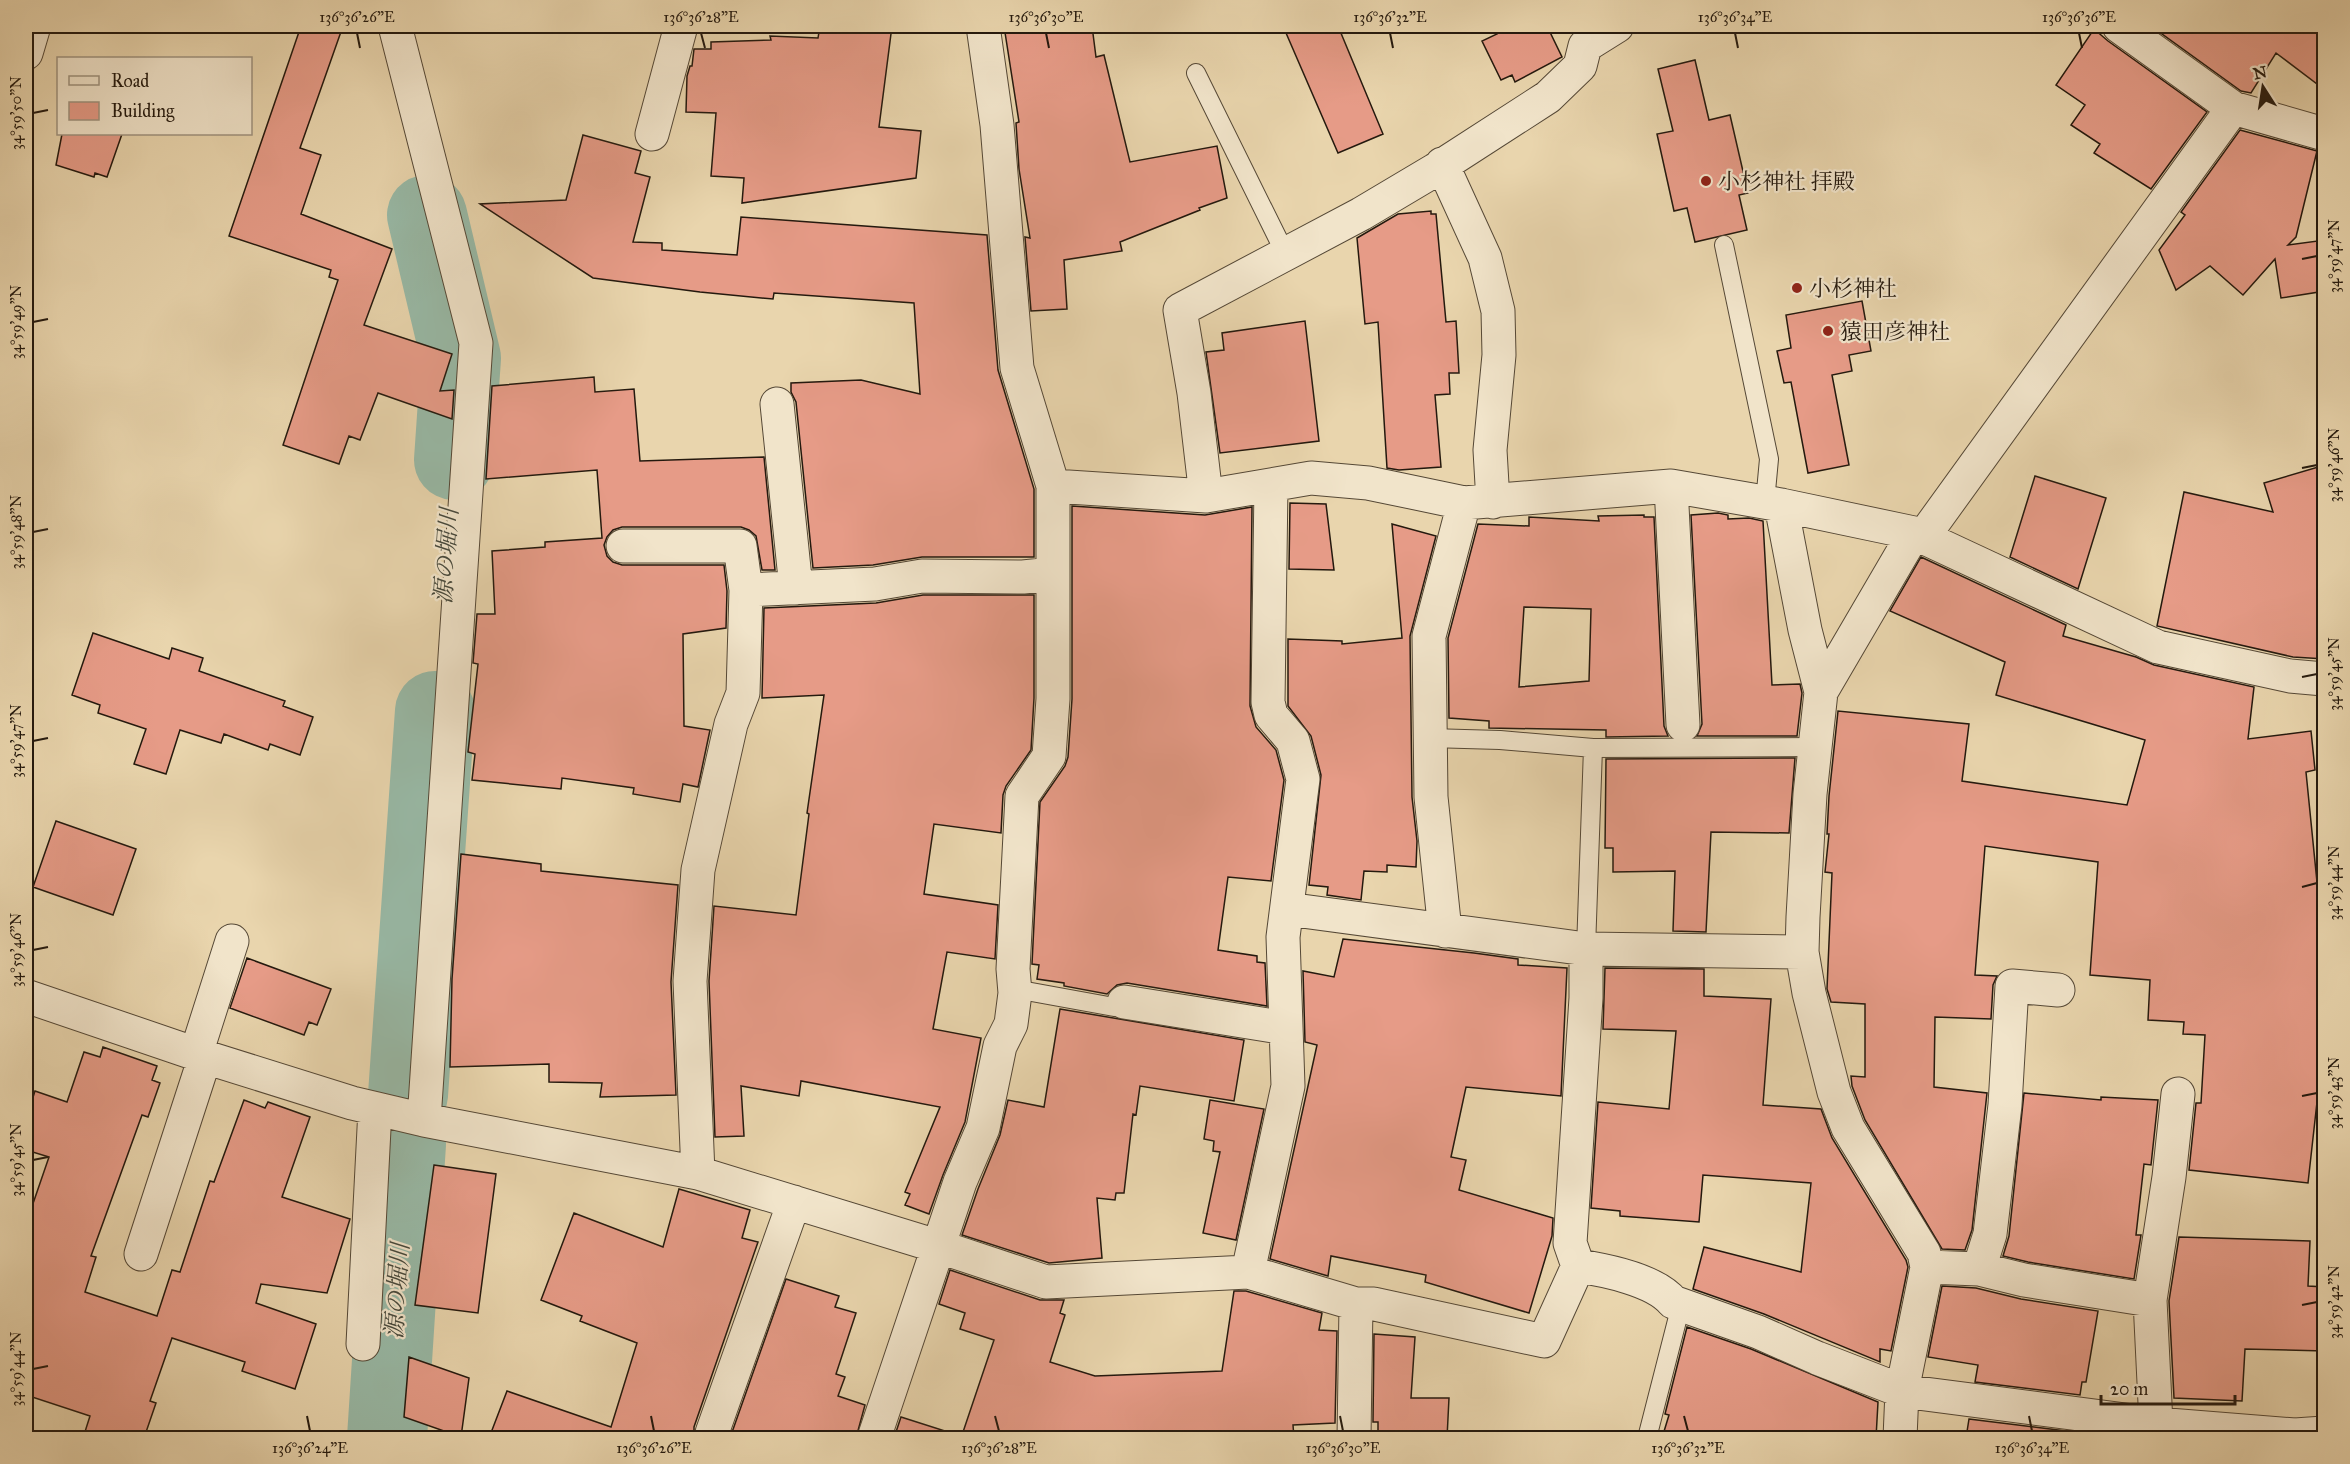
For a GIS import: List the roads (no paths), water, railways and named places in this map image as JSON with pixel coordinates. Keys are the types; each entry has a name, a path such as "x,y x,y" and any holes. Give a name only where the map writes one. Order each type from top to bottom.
{"street":[{"path":"26,53 34,26"},
{"path":"395,26 476,343 424,1120"},
{"path":"652,134 681,26"},
{"path":"874,1438 960,1182 983,1128 1000,1046 1011,1024 1015,989 1013,969 1022,796 1049,756 1053,699 1053,486 1017,368 997,125 982,26"},
{"path":"1206,496 1194,393 1180,310 1371,208 1548,97 1580,66 1580,36 1617,26"},
{"path":"2119,26 2233,108 2325,134"},
{"path":"1821,692 1918,535 2233,108"},
{"path":"1443,164 1485,258 1498,311 1498,355 1490,450 1478,502 1429,636 1431,796 1445,930"},
{"path":"777,404 796,588"},
{"path":"1053,486 1206,496 1311,478 1368,483 1478,502 1671,486 1773,504 1918,535 2158,646 2290,676 2325,679"},
{"path":"1248,1272 1288,1086 1282,937 1303,779 1293,741 1271,715 1268,702 1271,485"},
{"path":"1671,486 1683,725"},
{"path":"1773,504 1821,692 1810,794 1802,952 1809,993 1834,1092 1848,1128 1924,1253 1928,1267 1902,1391 1900,1438"},
{"path":"623,546 740,546 746,590 743,693 731,724 698,870 690,981 698,1173"},
{"path":"746,590 875,584 922,576 1023,577 1053,574"},
{"path":"1287,909 1586,949 1802,952"},
{"path":"141,1254 232,941"},
{"path":"26,996 200,1055 375,1109 698,1173 1046,1282 1248,1272 1356,1304 1374,1304 1544,1341 1578,1266 1570,1243 1586,998 1586,949"},
{"path":"1979,1269 1990,1234 2004,1116 2012,987 2058,990"},
{"path":"1124,1002 1286,1028"},
{"path":"2143,1428 2150,1300 2169,1177 2178,1094"},
{"path":"363,1344 375,1109"},
{"path":"712,1433 794,1202"},
{"path":"1578,1266 1612,1271 1666,1294 1672,1302 1758,1332 1816,1358 1902,1391 2143,1428 2295,1435 2325,1433"},
{"path":"1928,1267 1979,1269 2024,1280 2150,1300"},
{"path":"1354,1438 1356,1304"}],"lane":[{"path":"1196,73 1286,255"},
{"path":"1724,245 1769,459 1773,504"},
{"path":"1429,738 1500,740 1593,748 1815,747"},
{"path":"1586,949 1593,748"},
{"path":"1015,989 1114,1007 1124,1002"},
{"path":"1647,1438 1681,1305"}],"waterway":[{"name":"源の堀川","path":"427,215 461,358 454,460"},
{"name":"源の堀川","path":"408,1095 435,711"},
{"name":"源の堀川","path":"387,1438 406,1144"}],"place":[{"name":"小杉神社 拝殿","path":"1706,181"},
{"name":"小杉神社","path":"1797,288"},
{"name":"猿田彦神社","path":"1828,331"}]}
